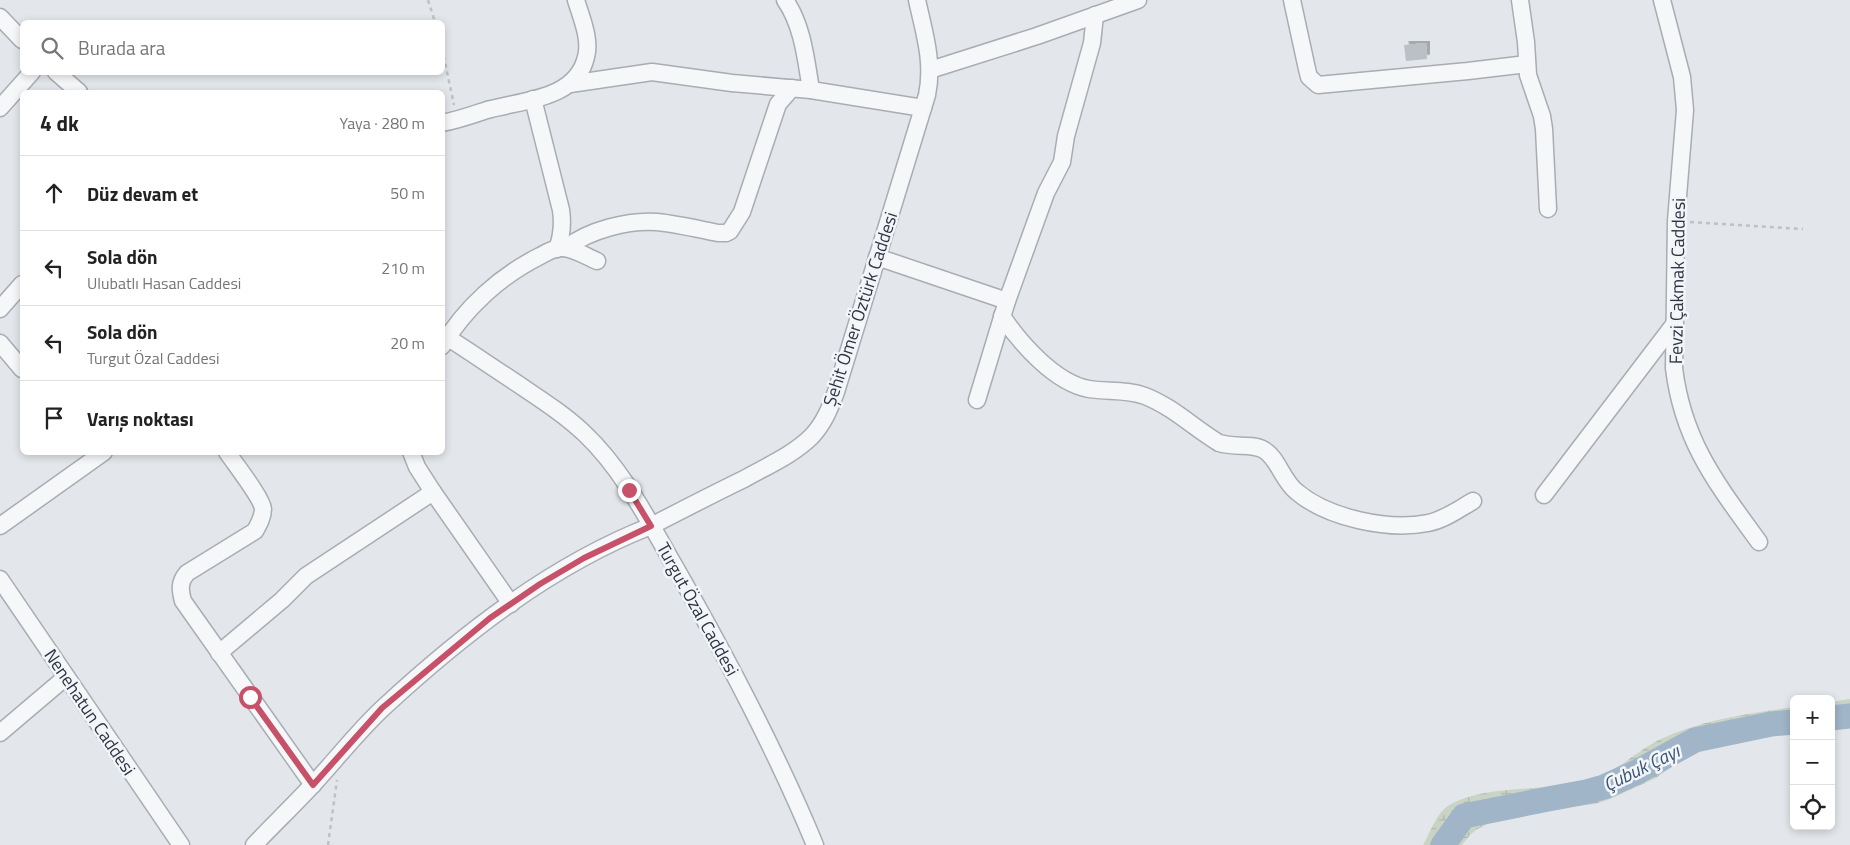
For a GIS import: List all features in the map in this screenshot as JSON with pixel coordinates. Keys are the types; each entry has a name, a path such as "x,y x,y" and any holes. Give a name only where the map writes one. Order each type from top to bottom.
{"street":[{"path":"445,122 558,92 570,84 580,71 586,57 587,46 576,0"},
{"path":"785,0 796,20 801,37 811,90"},
{"name":"Şehit Ömer Öztürk Caddesi","path":"254,845 313,785 376,715 469,635 540,584 584,558 777,462 811,436 820,426 832,401 930,83 927,42 917,0"},
{"path":"930,70 1020,42 1138,0"},
{"path":"1292,0 1306,69 1309,77 1318,85 1468,72 1527,64"},
{"path":"1520,0 1526,42 1528,75 1542,116 1544,129 1548,209"},
{"name":"Fevzi Çakmak Caddesi","path":"1662,0 1682,77 1684,110 1676,221 1674,368 1676,386 1686,425 1701,458 1759,542"},
{"path":"977,400 1004,309 1046,193 1062,162 1066,136 1092,44 1095,15"},
{"path":"0,17 20,38"},
{"path":"570,84 652,72 732,83 811,90 923,108"},
{"path":"0,108 29,75"},
{"path":"59,75 77,90"},
{"path":"445,338 490,290 520,267 596,232 641,223 657,222 718,233 730,231 742,212 778,104 792,88"},
{"path":"533,99 561,210 561,248"},
{"path":"561,248 597,261"},
{"path":"877,257 1004,309 1024,346 1052,370 1070,382 1086,388 1128,391 1143,395 1171,409 1220,443 1228,446 1262,448 1269,453 1286,482 1296,491 1326,510 1363,520 1412,525 1430,523 1473,501"},
{"path":"0,309 20,286"},
{"path":"1544,495 1675,323"},
{"name":"Turgut Özal Caddesi","path":"445,340 541,399 586,435 609,462 651,526 699,609 768,740 795,796 815,845"},
{"path":"0,343 20,368"},
{"path":"0,526 95,455"},
{"path":"229,455 261,503 262,516 260,523 255,531 187,573 182,578 180,592 183,601 313,785"},
{"path":"412,455 417,467 433,492 511,604"},
{"path":"219,653 282,600 306,576 433,492"},
{"name":"Nenehatun Caddesi","path":"0,580 181,845"},
{"path":"0,733 66,677"}],"path":[{"path":"428,0 434,20"},
{"path":"445,62 454,105"},
{"path":"1676,221 1803,229"},
{"path":"328,845 340,754"}],"green space":[{"path":"1850,699 1850,728 1835,729 1835,701"},
{"path":"1790,708 1790,733 1696,751 1656,778 1610,799 1595,804 1563,807 1495,820 1476,830 1462,845 1423,845 1441,812 1451,804 1466,798 1500,791 1589,781 1608,773 1652,744 1676,732 1709,722"}],"building":[{"path":"1426,43 1427,59 1406,61 1404,45"}],"waterway":[{"name":"Çubuk Çayı","path":"1835,718 1850,716"},
{"name":"Çubuk Çayı","path":"1443,845 1464,816 1604,787 1637,772 1695,740 1771,724 1790,722"}],"route":[{"path":"250,697 313,785 382,708 490,618 540,584 584,558 651,526 629,490"}]}
